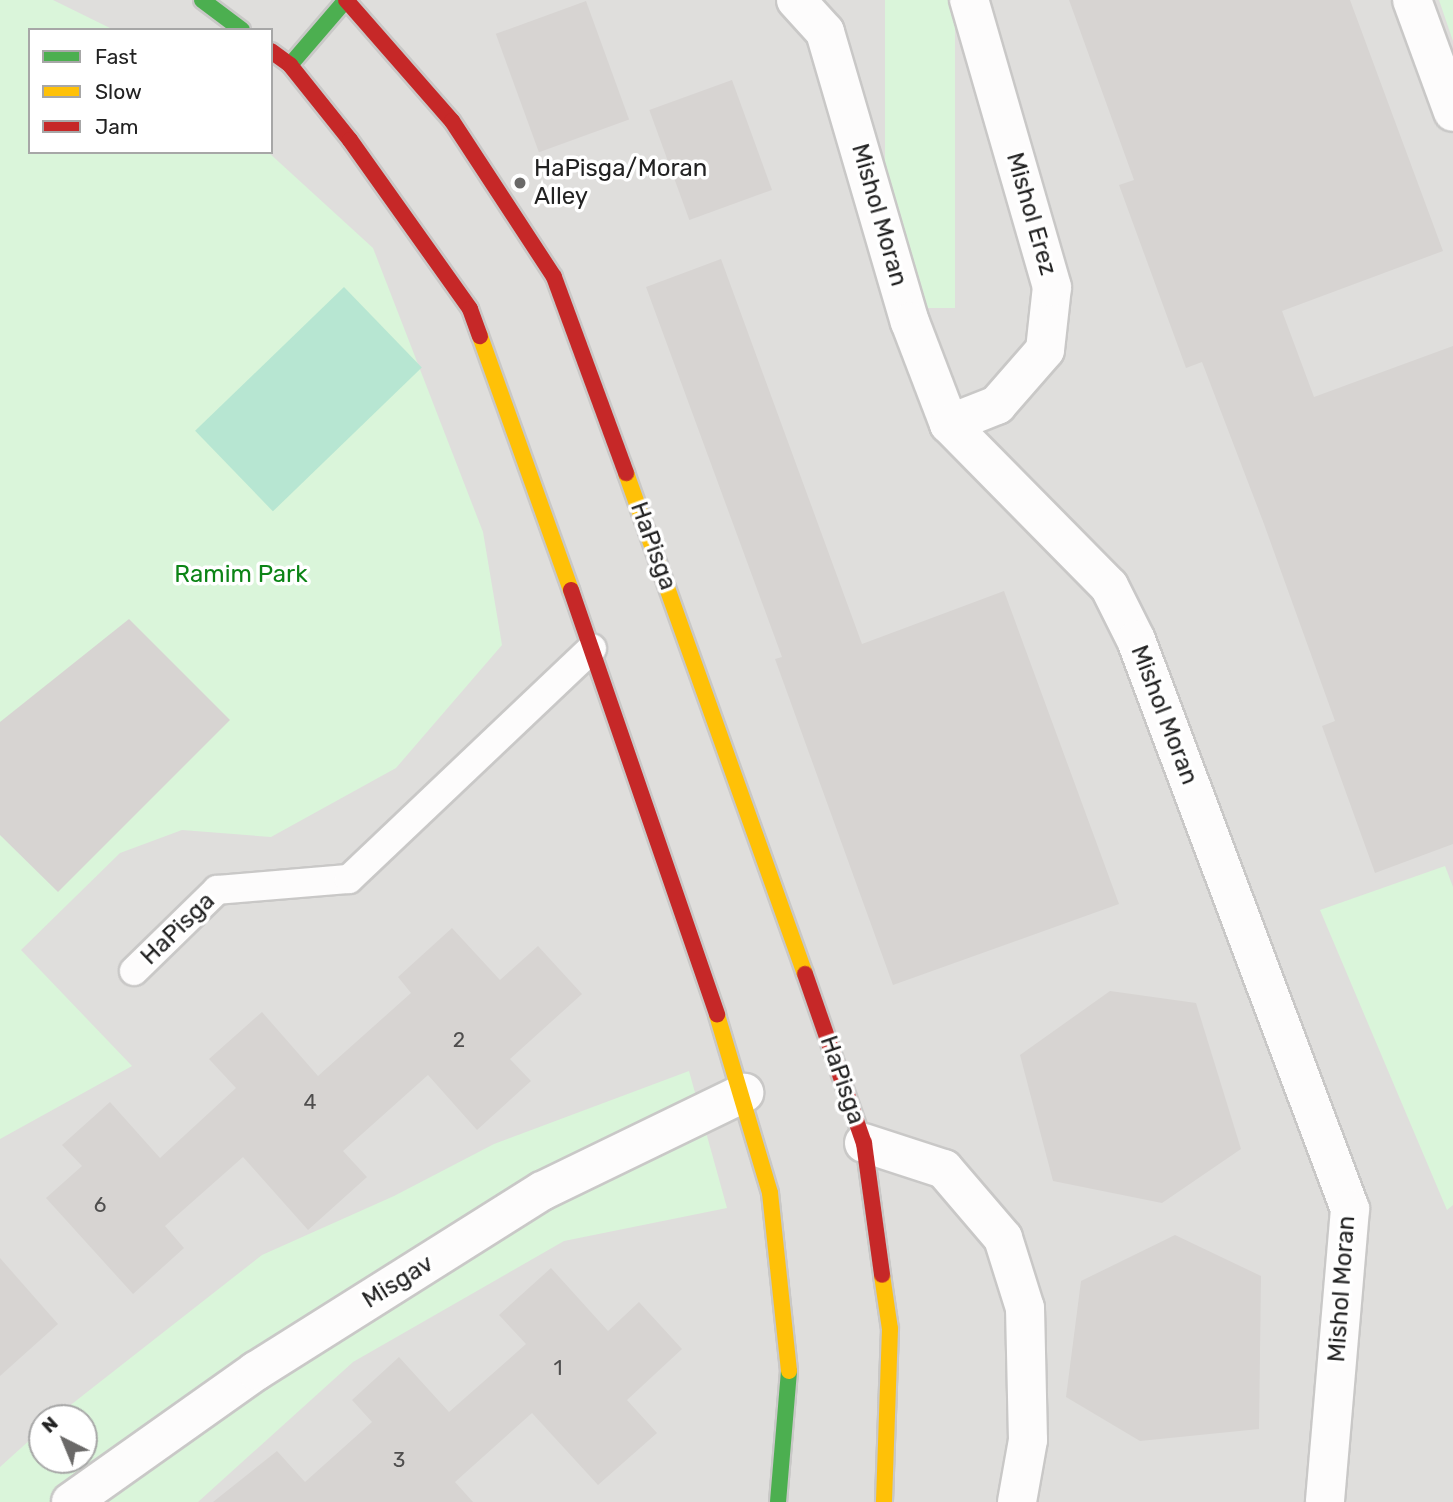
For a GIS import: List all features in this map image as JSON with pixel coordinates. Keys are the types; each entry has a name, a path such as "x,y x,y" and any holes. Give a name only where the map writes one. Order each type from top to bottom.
{"street":[{"path":"202,0 239,28"},
{"path":"290,65 346,0"},
{"name":"HaPisga","path":"346,0 452,121 554,277 864,1143 890,1329 884,1502"},
{"name":"Mishol Moran","path":"796,0 825,32 910,322 949,424 1069,542 1114,597 1136,640 1350,1209 1325,1502"},
{"name":"Mishol Erez","path":"949,424 997,405 1045,351 1052,286 970,0"},
{"path":"1412,0 1453,112"},
{"path":"273,52 290,65 350,141 470,309 592,648 744,1093 770,1193 790,1360 778,1502"},
{"name":"Misgav","path":"71,1502 256,1371 542,1191 744,1093"},
{"name":"HaPisga","path":"864,1143 944,1169 1003,1238 1025,1308 1028,1440 1017,1502"}],"lane":[{"name":"HaPisga","path":"134,971 217,890 349,878 592,648"}],"shaded area":[{"path":"0,0 1453,0 1453,1502 0,1502"}],"green space":[{"name":"Ramim Park","path":"0,0 53,0 110,28 28,28 28,154 270,154 373,248 483,532 502,645 396,768 271,837 182,830 120,853 21,950 132,1066 0,1139"},
{"path":"885,0 955,0 955,308 885,308"},
{"path":"1439,0 1453,0 1453,41"},
{"path":"344,287 422,368 273,511 195,431"},
{"path":"1445,866 1453,887 1453,1205 1447,1210 1320,910"},
{"path":"689,1071 727,1208 564,1241 353,1362 198,1502 0,1502 0,1467 28,1442 28,1474 98,1474 98,1404 72,1404 262,1255 394,1196 494,1144"}],"building":[{"path":"1069,0 1350,0 1443,251 1282,311 1314,397 1453,346 1453,844 1375,873 1322,726 1335,721 1264,524 1202,362 1186,368 1119,185 1134,180"},
{"path":"586,1 629,119 539,152 496,34"},
{"path":"732,80 772,190 689,220 649,110"},
{"path":"721,259 862,644 1004,591 1119,904 893,985 775,659 782,657 646,287"},
{"path":"129,619 230,720 58,892 0,835 0,722"},
{"path":"452,928 500,980 538,946 582,994 510,1059 531,1081 477,1130 428,1075 343,1151 367,1177 308,1230 243,1157 165,1226 184,1248 133,1294 46,1198 82,1166 62,1145 110,1102 160,1158 236,1088 209,1059 262,1012 318,1076 411,993 398,977"},
{"path":"1110,991 1196,1003 1241,1149 1162,1203 1053,1181 1020,1055"},
{"path":"1175,1235 1261,1276 1259,1429 1140,1441 1066,1397 1081,1281"},
{"path":"0,1258 58,1324 0,1376"},
{"path":"551,1268 608,1331 639,1302 682,1349 627,1400 657,1433 598,1485 532,1413 455,1482 473,1502 213,1502 277,1451 305,1482 372,1422 352,1400 399,1357 449,1412 526,1344 499,1315"}],"traffic: fast":[{"path":"202,0 239,28"},
{"path":"290,65 346,0"},
{"path":"778,1502 789,1371"}],"traffic: slow":[{"path":"480,336 571,590"},
{"path":"626,473 805,974"},
{"path":"717,1015 770,1193 789,1371"},
{"path":"882,1275 890,1329 884,1502"}],"traffic: jam":[{"path":"346,0 452,121 554,277 626,473"},
{"path":"273,52 290,65 350,140 470,309 480,336"},
{"path":"571,590 717,1015"},
{"path":"805,974 864,1143 882,1275"}],"place":[{"name":"HaPisga/Moran Alley","path":"520,183"}]}
